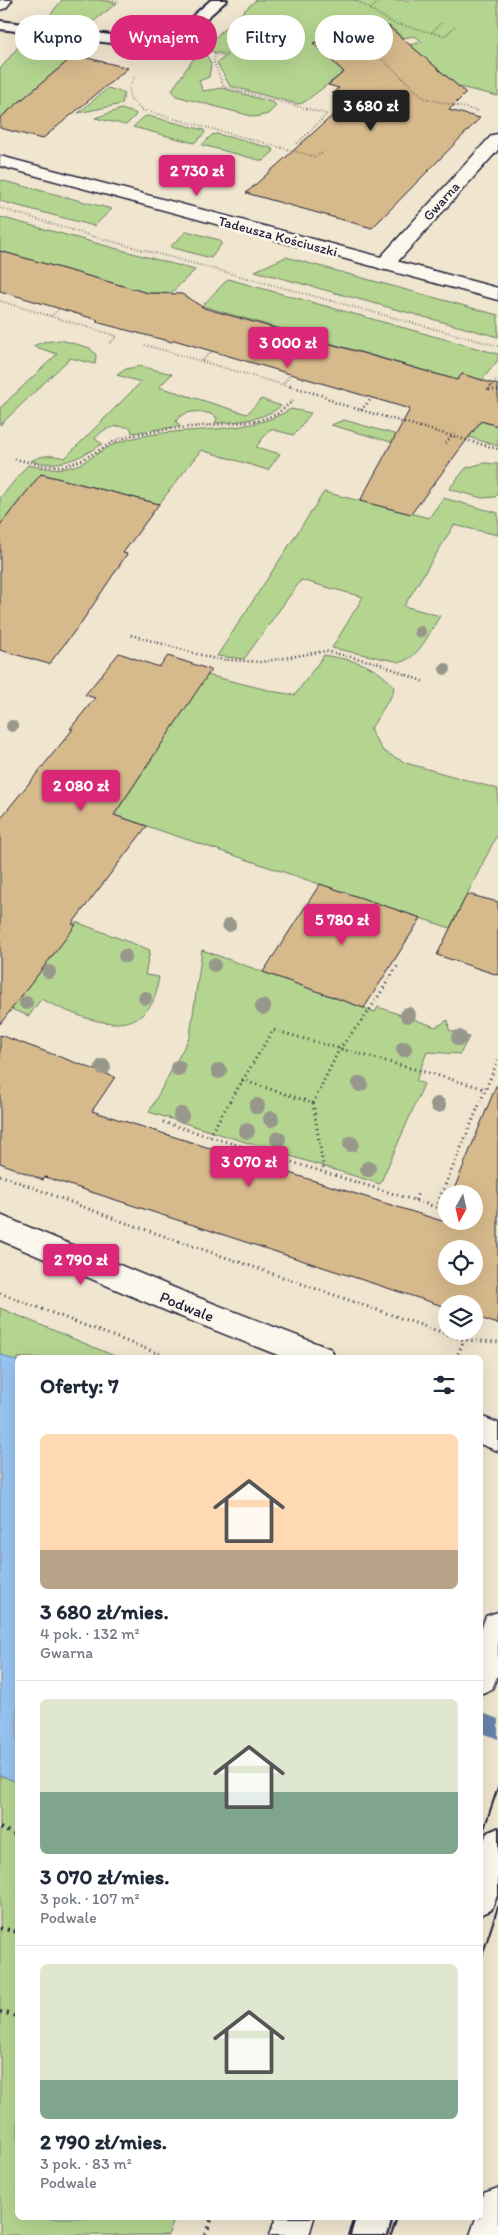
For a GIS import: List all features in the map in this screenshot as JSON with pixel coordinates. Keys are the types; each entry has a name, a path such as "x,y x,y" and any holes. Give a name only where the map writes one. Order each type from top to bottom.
{"street":[{"path":"0,5 4,0"},
{"name":"Gwarna","path":"385,264 498,139"},
{"name":"Tadeusza Kościuszki","path":"0,161 498,294"},
{"name":"Podwale","path":"0,1227 179,1304 312,1355"},
{"path":"483,1430 498,1438"},
{"path":"483,1670 498,1627"},
{"path":"490,2235 498,2207"},
{"path":"289,2235 294,2220"}],"lane":[{"path":"0,25 127,41 165,48 220,0"},
{"path":"483,1890 498,1844"},
{"path":"369,2235 373,2220"}],"path":[{"path":"107,0 119,2"},
{"path":"356,0 393,23 445,36 455,26"},
{"path":"371,10 381,0"},
{"path":"432,32 441,23"},
{"path":"214,60 224,86 326,114 296,146"},
{"path":"383,60 424,98 483,112"},
{"path":"136,72 129,89 130,99 142,110 316,157 322,152"},
{"path":"0,208 92,236 498,346"},
{"path":"0,301 117,336 108,345"},
{"path":"50,316 60,308"},
{"path":"145,345 324,396 336,403 498,449"},
{"path":"202,362 212,352"},
{"path":"282,384 290,375"},
{"path":"496,380 488,390 498,390"},
{"path":"361,410 372,398"},
{"path":"15,459 50,467 64,466 79,462 118,439 188,427 257,421 278,414 295,399"},
{"path":"446,443 454,433"},
{"path":"131,635 215,659 261,662 325,651 378,663 424,682"},
{"path":"324,1172 313,1103 340,1048 367,1014 398,965"},
{"path":"209,1136 273,1030 486,1089"},
{"path":"164,1122 436,1207 498,1060"},
{"path":"242,1080 313,1103"},
{"path":"0,1176 174,1241 438,1331"},
{"path":"415,1200 418,1193"},
{"path":"0,1293 162,1355"},
{"path":"457,1355 464,1340 498,1342"},
{"path":"0,1828 15,1835"},
{"path":"0,1928 15,1931"},
{"path":"0,2012 15,2015"},
{"path":"205,2235 211,2220"}],"green space":[{"path":"62,0 99,0 117,3 100,16 50,15"},
{"path":"256,0 498,0 498,96 459,87 410,45 422,42 415,36 403,38 393,29 393,15 315,15 315,43 313,43 315,45 315,60 331,60 344,72 303,103 297,104 230,86 217,63 227,55 227,60 305,60 305,15 239,15"},
{"path":"227,26 227,55 217,53 217,35"},
{"path":"15,51 15,60 69,60 0,118 0,69"},
{"path":"193,60 209,60 211,64 209,77 199,81 203,91 222,88 274,103 276,106 268,114 255,117 176,96 172,90"},
{"path":"108,88 124,93 122,104 78,113"},
{"path":"121,109 136,115 126,125 95,118"},
{"path":"148,116 204,130 205,133 194,143 133,127 144,117"},
{"path":"217,134 271,148 274,151 263,161 202,145 212,135"},
{"path":"0,180 112,209 94,226 0,201"},
{"path":"0,217 195,270 171,293 147,293 0,251"},
{"path":"187,231 219,240 222,243 211,258 170,247"},
{"path":"286,257 498,315 498,337 255,271"},
{"path":"228,279 498,354 498,360 482,380 462,374 457,380 202,306"},
{"path":"61,340 90,348 96,355 95,364 70,358 0,425 0,408 57,354 33,346 43,342"},
{"path":"140,366 172,374 159,387 247,414 261,399 281,406 258,417 241,421 215,423 217,419 215,416 194,412 184,414 176,421 180,426 132,433 131,428 121,426 106,429 95,439 102,444 77,458 60,463 31,461 48,456 65,458 141,382 117,375 126,369"},
{"path":"291,409 311,413 294,435 270,429 256,447 280,454 268,470 201,450 159,504 41,474 0,525 0,498 28,465 68,468 80,464 115,444 141,436 230,428 272,418"},
{"path":"344,420 422,442 423,451 331,425"},
{"path":"481,421 498,426 498,446 469,437"},
{"path":"484,463 498,464 498,494 495,497 482,498 449,489 466,468"},
{"path":"324,492 429,518 443,498 498,513 498,535 454,525 404,606 440,616 419,650 407,660 400,662 332,648 363,597 301,580 244,659 217,656"},
{"path":"324,655 354,661 370,667 394,686 393,693 370,730 383,751 406,763 498,789 498,833 450,928 114,815 207,675 295,695"},
{"path":"76,922 150,950 145,975 159,977 154,1000 142,1015 129,1021 115,1023 99,1021 83,1017 41,999 29,1016 11,1009"},
{"path":"202,950 375,1012 378,1007 436,1027 448,1020 449,1030 469,1037 460,1054 427,1052 416,1081 424,1084 380,1184 149,1112 190,1036"},
{"path":"0,1308 112,1355 15,1355 15,1361 0,1354"},
{"path":"0,1775 15,1781 15,2220 174,2220 168,2235 0,2235"}],"water":[{"path":"0,1354 15,1361 15,1781 0,1775"}],"building":[{"path":"393,30 466,93 449,110 480,118 372,228 246,193 352,98 332,93 339,88 328,85 344,72 331,60 393,60"},
{"path":"69,60 95,60 128,68 42,139 0,128 0,118"},
{"path":"0,251 148,293 182,294 204,308 457,380 462,374 498,385 498,426 481,421 411,514 360,501 410,409 174,340 172,342 96,322 98,320 0,291"},
{"path":"41,474 159,504 123,553 127,554 81,623 49,664 0,650 0,525"},
{"path":"119,653 159,667 168,656 211,670 114,815 147,826 72,924 76,925 0,1024 0,819 73,729 70,729 95,698 85,695"},
{"path":"320,884 421,918 364,1008 263,972"},
{"path":"467,894 498,902 498,975 437,955"},
{"path":"0,1035 115,1077 92,1111 438,1220 438,1230 483,1230 483,1185 456,1185 496,1086 498,1086 498,1324 483,1319 483,1295 438,1295 438,1304 45,1177 43,1180 0,1163"}],"waterway":[{"path":"483,1723 498,1729"}],"tram line":[{"path":"483,1832 498,1787"},
{"path":"483,1953 498,1907"},
{"path":"348,2235 353,2220"},
{"path":"391,2235 396,2220"}]}
